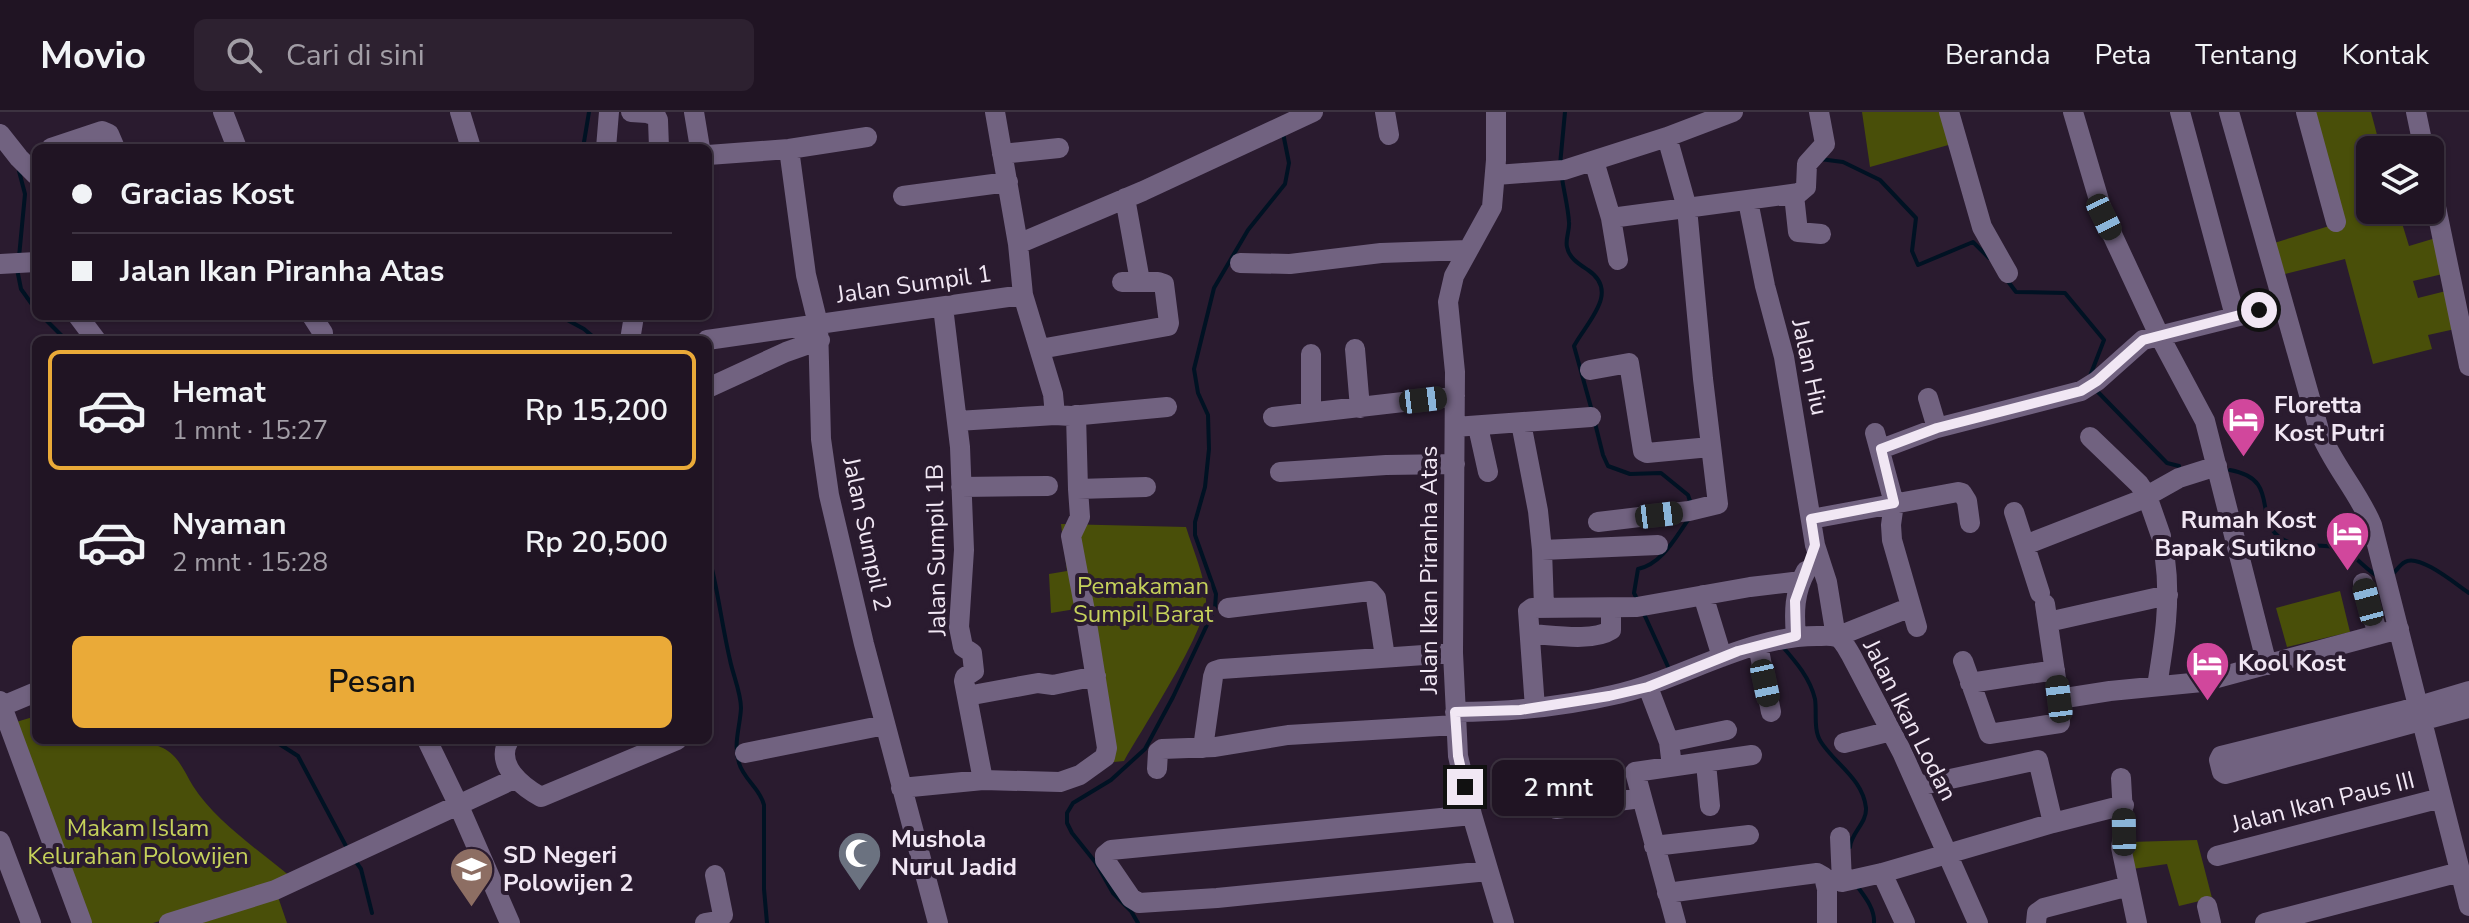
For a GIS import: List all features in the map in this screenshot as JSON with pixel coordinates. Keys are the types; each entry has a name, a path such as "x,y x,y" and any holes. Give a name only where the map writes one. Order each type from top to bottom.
{"street":[{"path":"223,112 235,144"},
{"path":"460,112 470,144"},
{"path":"606,144 609,112"},
{"path":"631,112 656,116 659,144"},
{"path":"694,112 699,144"},
{"name":"Jalan Sumpil 1","path":"819,332 943,307 1023,295 1018,244 995,112"},
{"path":"1018,244 1313,112"},
{"path":"1385,112 1389,135"},
{"name":"Jalan Ikan Piranha Atas","path":"1496,112 1496,175 1492,207 1454,276 1448,302 1455,372 1453,653 1458,756 1504,923"},
{"path":"1496,175 1560,170 1594,161 1733,112"},
{"path":"1611,218 1794,195 1806,187 1806,167 1825,141 1819,112"},
{"path":"1949,112 1982,227 2008,273"},
{"path":"2073,112 2098,204 2159,335 2205,421 2267,665"},
{"path":"2180,112 2235,316"},
{"path":"2229,112 2319,430 2329,453 2366,511 2386,575 2469,906"},
{"path":"2306,112 2336,222"},
{"path":"2416,112 2421,136"},
{"path":"63,144 102,131 109,134 113,144"},
{"path":"0,134 27,156"},
{"path":"712,155 789,149 867,137"},
{"path":"1598,522 1694,510 1717,505 1718,502 1687,208 1667,137"},
{"path":"1002,154 1059,148"},
{"name":"Jalan Sumpil 2","path":"789,149 806,275 819,332 821,439 829,495 901,788 938,923"},
{"path":"1594,161 1611,218 1618,260"},
{"path":"903,196 1008,182"},
{"path":"1794,195 1798,232 1821,234"},
{"path":"1040,349 1168,326 1164,284 1131,282 1125,198"},
{"name":"Jalan Hiu","path":"1748,201 1765,286 1784,357 1815,545 1827,582 1836,637"},
{"path":"2440,224 2469,366"},
{"path":"1240,263 1290,264 1381,253 1468,250"},
{"path":"1023,295 1055,412"},
{"path":"1917,627 1892,540 1894,503 1878,441 1937,428 2091,385 2143,340 2283,305"},
{"name":"Jalan Sumpil 1B","path":"943,307 957,421 961,487 964,550 959,627 963,647 972,653 974,669 964,679 983,780"},
{"path":"712,340 819,332"},
{"path":"712,386 786,352 819,332"},
{"path":"1355,349 1360,408"},
{"path":"1311,354 1311,413"},
{"path":"1590,370 1629,365 1643,451 1710,447"},
{"path":"1273,417 1455,396"},
{"path":"1928,398 1937,428"},
{"path":"957,421 998,411 1076,415 1167,407"},
{"path":"901,788 983,780 1060,782 1080,775 1105,757 1107,748 1071,534 1080,517 1076,415"},
{"path":"1455,427 1591,417"},
{"path":"1521,423 1538,511 1544,607"},
{"path":"1478,427 1488,472"},
{"path":"2090,437 2139,484 2147,496 2161,536"},
{"path":"1280,472 1455,464"},
{"path":"2025,545 2147,496 2179,478 2217,466"},
{"path":"961,487 1048,486"},
{"path":"1078,489 1146,487"},
{"path":"1811,519 1958,492 1967,501 1970,523"},
{"path":"1963,661 1991,734 2060,723 2045,606 2014,512"},
{"path":"1542,550 1658,545"},
{"path":"1796,636 1795,601 1815,545"},
{"path":"2157,686 2167,624 2165,559"},
{"path":"1535,708 1528,611 1532,608 1641,607 1801,581"},
{"path":"2363,583 2378,635"},
{"path":"1228,608 1370,591 1376,595 1385,657"},
{"path":"1703,595 1722,657"},
{"path":"2045,606 2168,595"},
{"path":"1836,637 1911,607"},
{"path":"1530,634 1607,634 1611,630 1611,608"},
{"path":"2059,699 2192,684 2399,629"},
{"name":"Jalan Ikan Lodan","path":"1157,769 1158,752 1162,749 1203,748 1288,735 1535,708 1609,696 1648,687 1722,657 1796,636 1836,637 1851,655 1891,731 1978,923"},
{"path":"1758,649 1771,712"},
{"path":"1203,748 1215,671 1453,653"},
{"path":"1970,683 2055,670"},
{"path":"967,696 1096,676"},
{"path":"1648,687 1669,742 1672,766"},
{"path":"2469,691 2420,713 2225,774 2219,760 2221,756 2420,713 2469,708"},
{"path":"32,693 1,704 82,923"},
{"path":"745,753 885,725"},
{"path":"1669,742 1727,730"},
{"path":"1844,743 1891,731"},
{"path":"429,744 510,923"},
{"path":"506,744 505,757 514,779 541,797 667,744"},
{"path":"1676,923 1635,772 1752,755"},
{"path":"1918,786 2038,760 2053,823"},
{"path":"1706,763 1710,806"},
{"path":"2121,778 2124,805 2121,847 2137,923"},
{"path":"169,923 275,890 514,779"},
{"path":"1556,809 1641,798"},
{"name":"Jalan Ikan Paus III","path":"2217,856 2441,798"},
{"path":"1840,837 1841,880 1852,881 2124,805"},
{"path":"1472,815 1111,850 1105,855 1105,860 1131,898 1139,903 1488,871"},
{"path":"1654,846 1749,835"},
{"path":"2,852 31,923"},
{"path":"2265,923 2460,872"},
{"path":"1667,893 1817,873 1824,877 1826,884 1827,923"},
{"path":"1882,873 1905,923"},
{"path":"705,923 717,921 723,915 715,875"},
{"path":"2036,923 2037,913 2044,908 2129,886"}],"green space":[{"path":"1862,112 1943,112 1952,144 1870,167"},
{"path":"2308,112 2371,112 2377,136 2356,136 2356,224 2402,224 2409,246 2439,237 2447,273 2413,281 2418,298 2446,291 2455,329 2428,335 2432,349 2373,364 2345,259 2281,275 2271,244 2339,223"},
{"name":"Pemakaman Sumpil Barat","path":"1061,524 1186,527 1201,572 1206,600 1204,614 1172,680 1124,761 1104,763 1082,608 1051,613 1049,574 1067,571"},
{"path":"2340,591 2350,632 2287,647 2276,608"},
{"name":"Makam Islam Kelurahan Polowijen","path":"32,717 32,744 153,744 169,751 213,811 292,878 270,888 153,923 85,923 13,723"},
{"path":"2197,840 2212,898 2179,906 2167,864 2132,869 2130,842"},
{"path":"277,894 287,923 186,923"}],"waterway":[{"path":"584,144 589,112"},
{"path":"1560,165 1565,112"},
{"path":"1138,923 1113,893 1096,863 1072,833 1067,823 1067,813 1073,803 1111,780 1145,749 1215,608 1216,594 1195,535 1209,449 1208,415 1198,393 1194,369 1214,288 1248,230 1285,184 1289,163 1283,133"},
{"path":"1820,159 1843,162 1880,180 1916,218 1912,251 1918,265 1973,242 1989,258"},
{"path":"19,171 25,194 19,257"},
{"path":"1562,178 1569,222 1568,251 1597,279 1601,288 1598,308 1574,346 1592,411"},
{"path":"17,269 21,289 32,304"},
{"path":"2007,280 2016,292 2065,293 2104,340 2090,376"},
{"path":"46,320 62,336"},
{"path":"567,320 592,336"},
{"path":"2096,390 2167,463 2179,466"},
{"path":"1595,423 1608,466 1630,474 1661,473 1688,495 1691,504"},
{"path":"2230,470 2255,481 2264,499 2267,519 2278,536 2300,545 2344,550 2379,577"},
{"path":"1637,599 1634,593 1638,569 1661,556 1688,520"},
{"path":"2391,575 2411,560 2438,571 2469,593"},
{"path":"712,569 741,702 737,756 744,774 764,805 767,923"},
{"path":"1644,614 1670,671"},
{"path":"1782,646 1813,691 1817,732 1821,742 1854,780 1864,798 1866,813 1850,847"},
{"path":"279,744 298,756 347,848"},
{"path":"354,859 361,869 372,913"},
{"path":"1857,886 1871,908 1874,923"}],"place":[{"name":"Floretta Kost Putri","path":"2243,458"},
{"name":"Rumah Kost Bapak Sutikno","path":"2347,573"},
{"name":"Kool Kost","path":"2207,702"},
{"name":"Mushola Nurul Jadid","path":"860,892"},
{"name":"SD Negeri Polowijen 2","path":"472,908"}],"route":[{"path":"1465,787 1458,756 1455,712 1520,710 1609,696 1648,687 1738,651 1796,636 1795,601 1815,545 1811,519 1894,503 1881,449 1937,428 2081,391 2097,381 2143,340 2259,310"}]}
